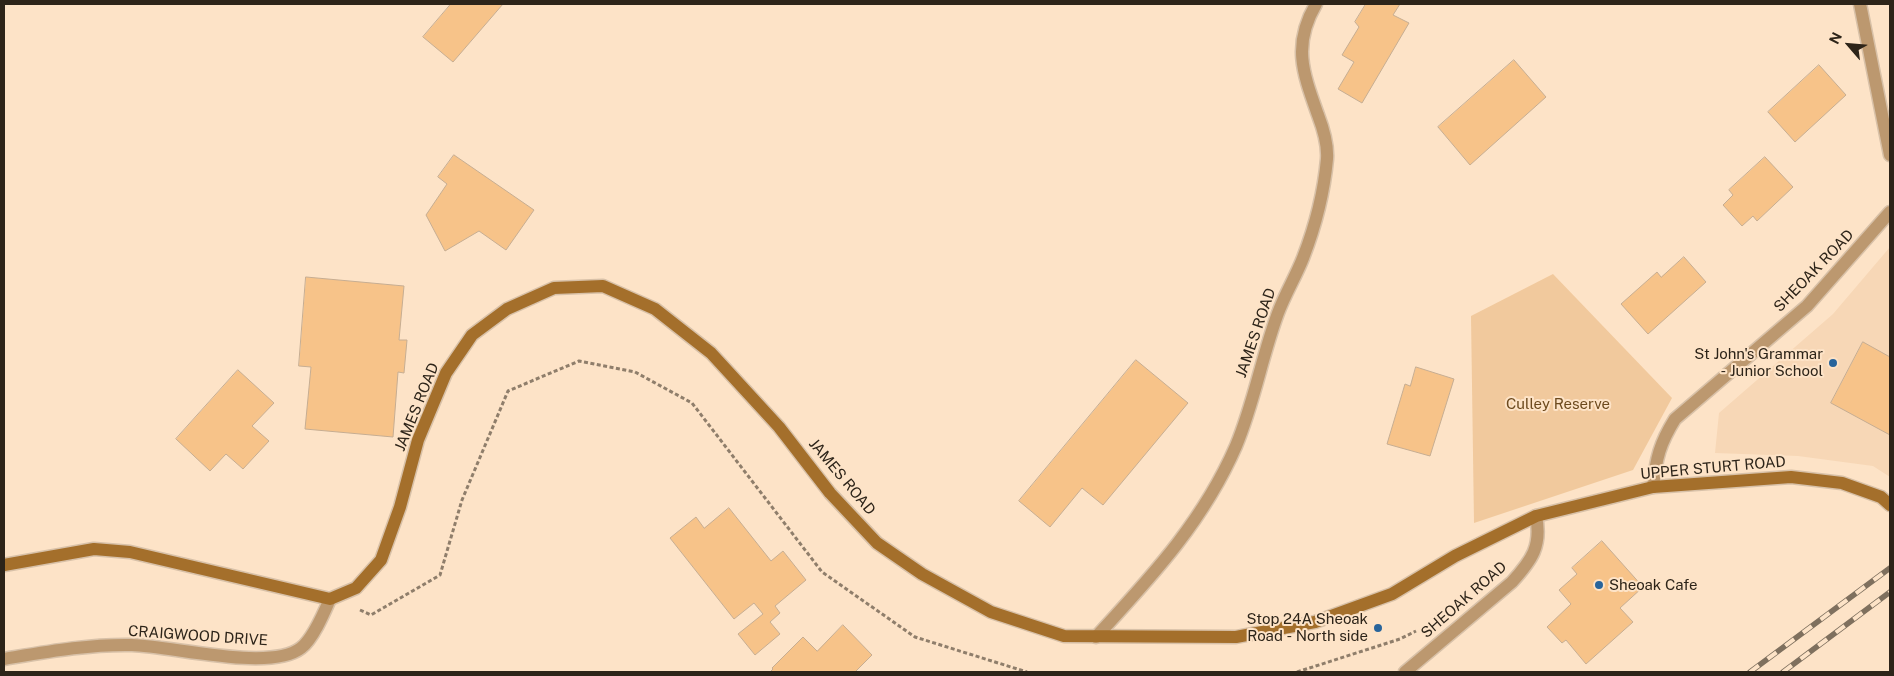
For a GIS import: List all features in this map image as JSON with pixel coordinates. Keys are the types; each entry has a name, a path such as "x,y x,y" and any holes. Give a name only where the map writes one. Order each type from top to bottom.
{"main road":[{"name":"JAMES ROAD","path":"330,599 356,588 380,560 400,507 418,440 446,373 472,335 507,309 554,288 603,286 655,310 711,353 779,427 830,493 877,543 922,574 991,612 1064,636 1236,637 1315,622 1392,594 1455,556 1536,516"},
{"name":"UPPER STURT ROAD","path":"1536,516 1653,487 1791,477 1842,483 1881,497 1890,505"},
{"path":"4,565 94,549 130,552 330,599"}],"street":[{"name":"JAMES ROAD","path":"1096,637 1170,555 1198,516 1236,445 1278,312 1303,257 1320,202 1327,157 1323,128 1304,76 1300,48 1307,19 1316,4"},
{"path":"1860,4 1890,155"},
{"name":"SHEOAK ROAD","path":"1653,487 1656,460 1662,439 1675,419 1807,306 1890,212"},
{"name":"SHEOAK ROAD","path":"1405,672 1512,582 1525,568 1536,550 1540,533 1536,516"},
{"name":"CRAIGWOOD DRIVE","path":"4,659 61,649 132,645 237,657 280,658 302,648 330,599"}],"path":[{"path":"330,599 371,614 440,575 462,500 508,391 579,361 635,372 692,403 822,572 916,637 1027,672"},
{"path":"1298,672 1400,640 1418,631"}],"shaded area":[{"name":"St John's Grammar - Junior School","path":"1890,247 1890,477 1873,466 1798,456 1715,453 1719,413 1833,314"}],"green space":[{"name":"Culley Reserve","path":"1553,274 1672,398 1633,470 1474,523 1471,316"}],"building":[{"path":"451,4 503,4 453,62 423,37"},
{"path":"1366,4 1400,4 1393,15 1409,23 1362,103 1338,89 1354,62 1342,55 1359,27 1355,22"},
{"path":"1514,60 1546,97 1470,165 1438,127"},
{"path":"1819,65 1846,95 1795,142 1768,112"},
{"path":"454,155 534,210 506,250 479,231 445,251 426,215 447,184 438,177"},
{"path":"1765,157 1793,187 1757,221 1753,216 1742,226 1723,205 1733,195 1729,190"},
{"path":"1684,257 1706,282 1648,334 1621,304 1657,272 1661,277"},
{"path":"306,277 404,286 399,340 407,340 404,373 398,372 393,437 305,429 311,367 299,366"},
{"path":"1863,342 1890,357 1890,435 1831,403"},
{"path":"1136,360 1188,403 1103,505 1082,488 1050,527 1019,501"},
{"path":"1416,367 1454,379 1430,456 1387,444 1405,384 1410,386"},
{"path":"238,370 274,403 252,426 269,441 243,469 226,454 210,471 176,439"},
{"path":"729,508 771,561 783,551 806,580 775,606 780,613 770,622 780,634 755,655 738,634 763,614 754,603 734,619 670,538 696,517 704,528"},
{"path":"1602,541 1643,587 1620,608 1633,622 1586,664 1566,640 1562,643 1547,627 1571,604 1559,590 1577,574 1572,568"},
{"path":"843,625 872,655 855,672 770,672 803,637 817,651"}],"railway":[{"path":"1750,672 1890,568"},
{"path":"1783,672 1890,592"}],"place":[{"name":"St John's Grammar - Junior School","path":"1833,363"},
{"name":"Sheoak Cafe","path":"1599,585"},
{"name":"Stop 24A Sheoak Road - North side","path":"1378,628"}]}
